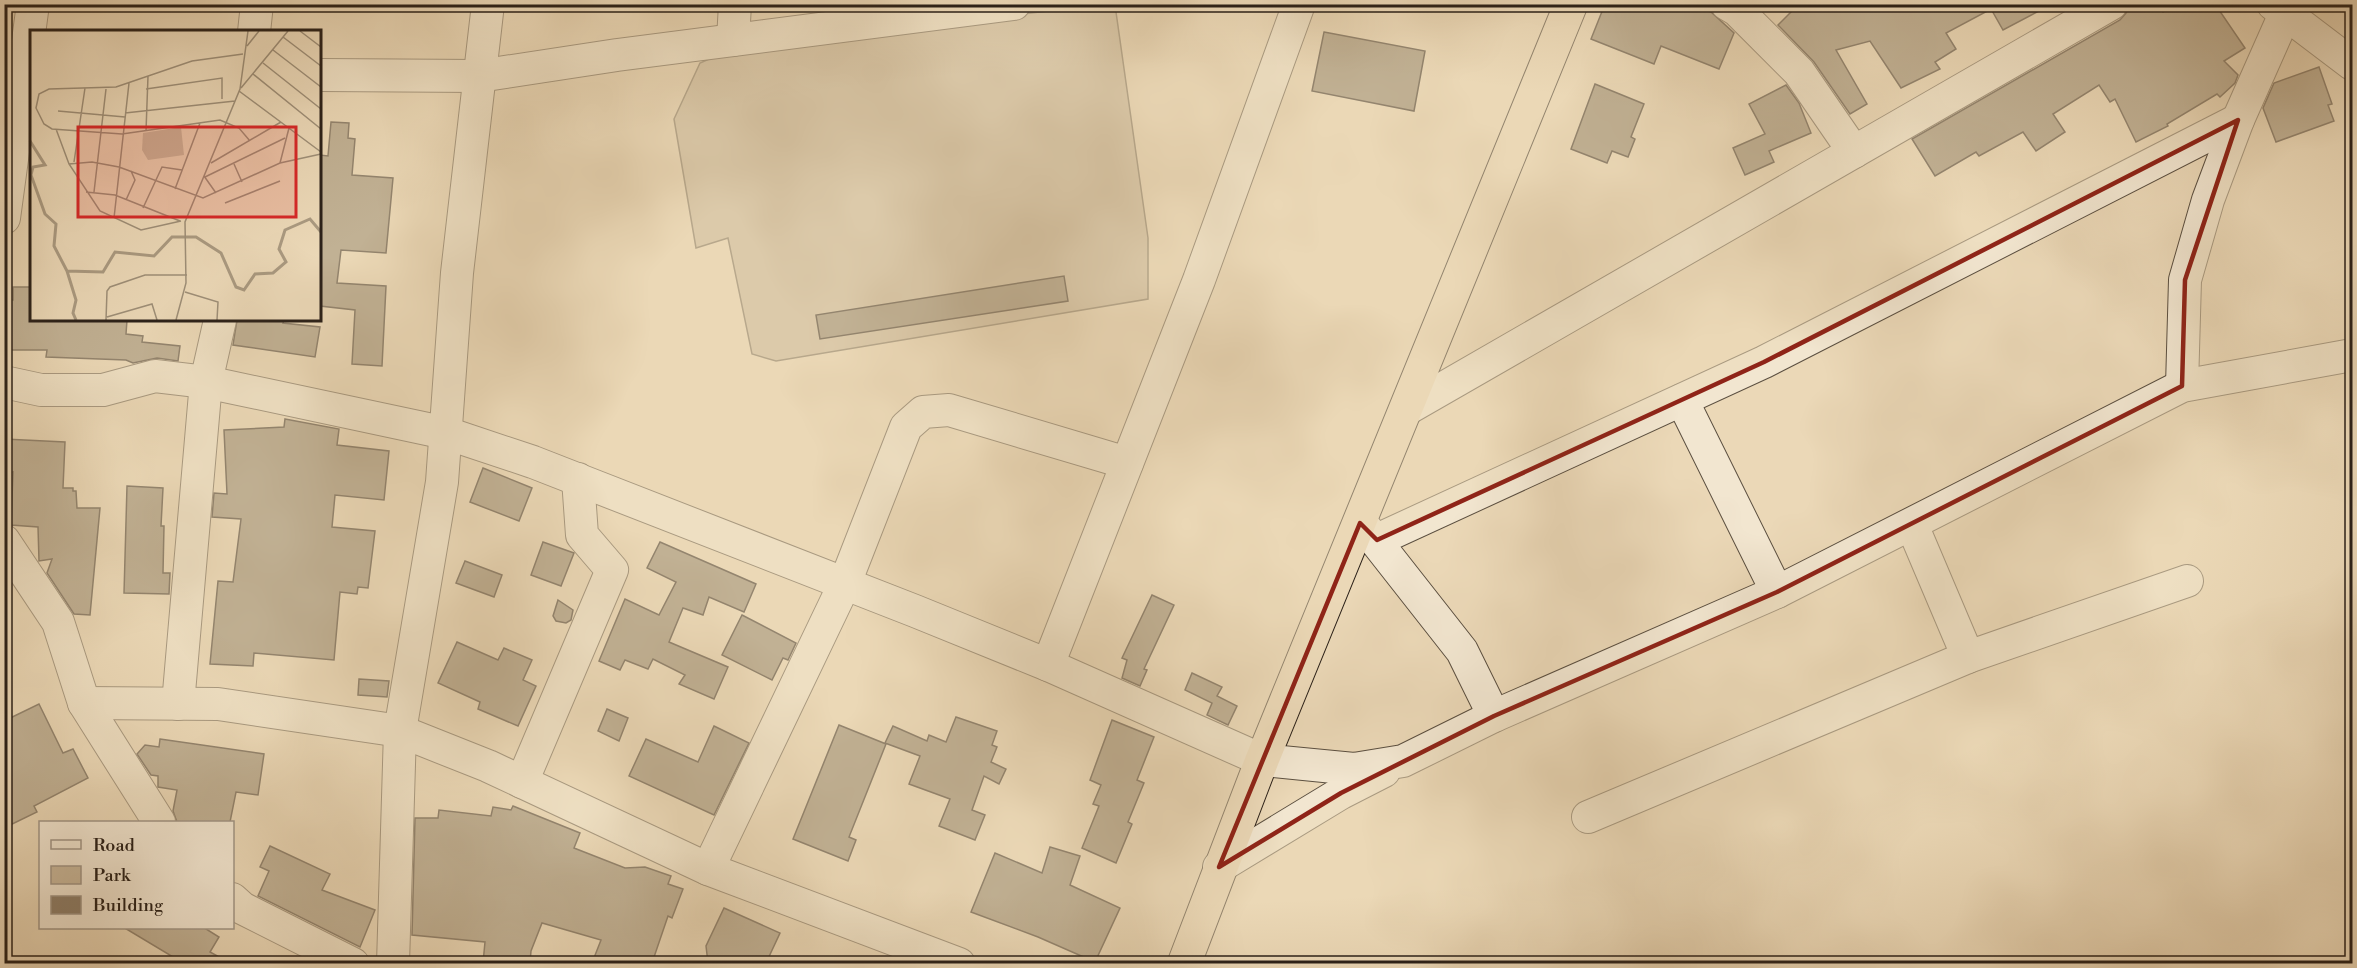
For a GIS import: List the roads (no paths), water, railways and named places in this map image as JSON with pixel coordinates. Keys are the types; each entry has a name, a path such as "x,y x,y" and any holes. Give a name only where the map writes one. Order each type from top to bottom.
{"highway":[{"path":"1184,963 1262,760 1369,531 1407,409 1571,4"}],"street":[{"path":"4,218 21,43 33,4"},
{"path":"254,30 257,4"},
{"path":"393,963 400,731 442,482 457,273 488,4"},
{"path":"733,40 735,4"},
{"path":"321,75 479,76 733,40 1014,4"},
{"path":"1048,665 1199,280 1299,4"},
{"path":"1727,4 1737,10 1799,72 1854,152"},
{"path":"1407,409 2111,4"},
{"path":"2182,386 2185,280 2208,201 2279,9 2352,64"},
{"path":"1494,716 1462,651 1369,531 1682,400 1764,362 2238,120"},
{"path":"178,704 206,382 220,321"},
{"path":"1219,867 1341,793 1403,761 1494,716 1777,592 2182,386 2352,355"},
{"path":"4,382 41,390 103,390 155,376 206,382 446,433 578,479 1048,665 1262,760 1354,769 1403,761"},
{"path":"1682,400 1777,592"},
{"path":"708,869 845,584 906,427 923,412 949,410 1127,463"},
{"path":"522,782 612,570 582,535 578,479"},
{"path":"1912,525 1968,657"},
{"path":"4,541 58,622 84,703 158,821"},
{"path":"1588,817 1968,657 2187,581"},
{"path":"84,703 218,704 400,731 522,782 708,869 959,963"},
{"path":"234,901 242,908 353,963"}]}
